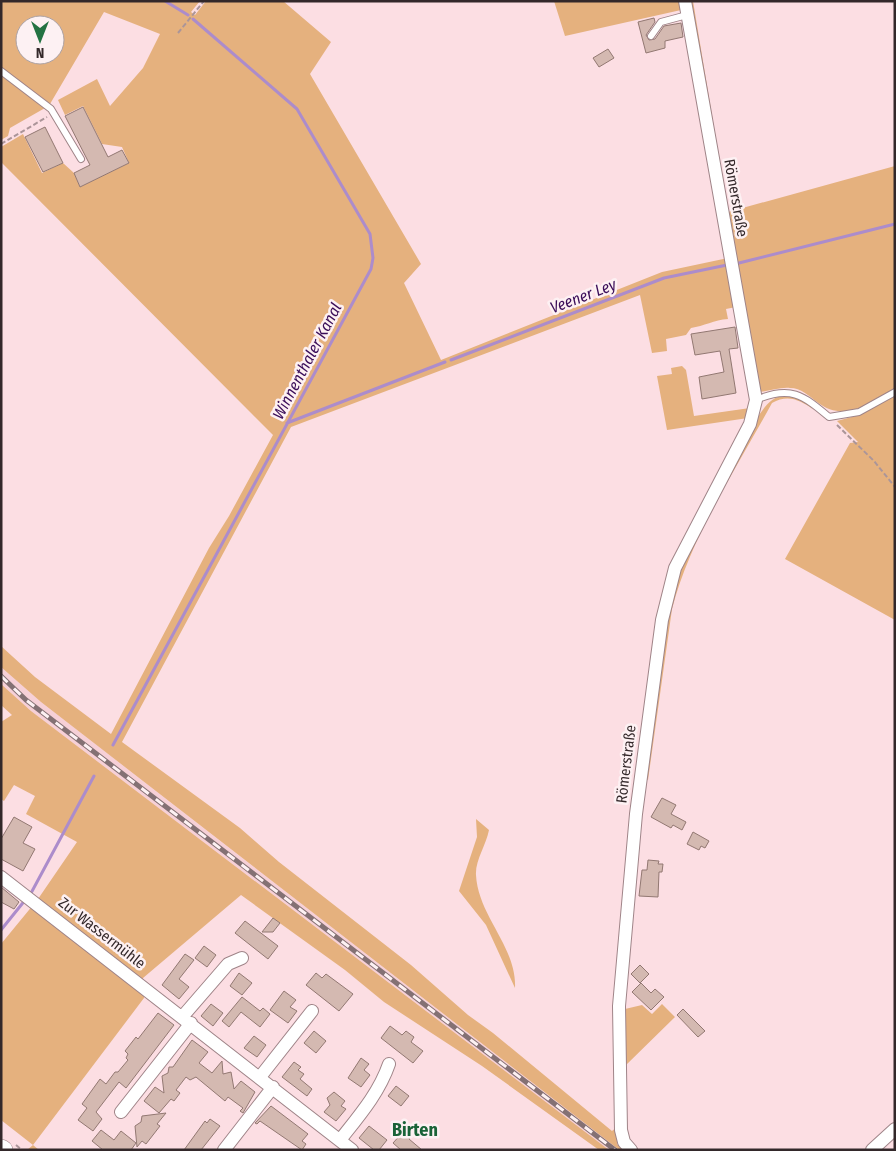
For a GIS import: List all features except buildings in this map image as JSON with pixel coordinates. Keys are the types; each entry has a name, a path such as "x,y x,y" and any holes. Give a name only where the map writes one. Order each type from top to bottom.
{"street":[{"name":"Römerstraße","path":"631,1150 624,1142 621,1130 619,1006 636,814 660,629 675,568 695,525 745,434 753,416 756,400 685,1"},
{"name":"Zur Wassermühle","path":"1,877 352,1150"},
{"path":"121,1112 228,964 242,958"},
{"path":"260,1077 312,1011"},
{"path":"340,1140 369,1104 384,1080 389,1064"},
{"path":"224,1150 273,1088"},
{"path":"872,1150 895,1129"}],"lane":[{"path":"651,36 662,22 687,15"},
{"path":"1,71 54,113 81,159"},
{"path":"756,400 767,395 795,392 806,397 829,417 859,412 895,392"}],"path":[{"path":"178,32 204,1"},
{"path":"1,144 54,113"},
{"path":"829,417 874,462 895,487"}],"shaded area":[{"path":"1,1 200,1 191,12 195,15 206,1 283,1 331,42 310,74 421,264 404,283 441,360 662,272 728,258 736,307 726,309 728,319 691,328 686,335 666,339 667,351 652,353 640,295 291,427 122,742 240,828 279,862 411,965 468,1015 493,1033 612,1131 617,1127 617,1144 624,1150 618,1149 41,702 1,667 1,646 35,677 111,734 209,548 229,516 273,435 1,162 1,147 23,134 42,173 63,163 74,173 80,187 129,163 122,147 102,144 83,106 65,115 58,100 97,79 110,106 143,68 160,34 104,12 50,104 1,68"},
{"path":"554,1 680,1 681,10 565,36"},
{"path":"689,1 693,1 728,212 895,166 895,389 857,409 837,411 827,408 794,388 759,392"},
{"path":"1,75 45,108 10,128 8,136 1,140"},
{"path":"682,366 686,370 694,416 750,408 748,418 667,430 657,376 672,374 671,368"},
{"path":"789,395 802,399 814,410 794,399 783,399 772,403 702,529 680,582 672,609 648,780 645,779 658,667 675,582 757,418 774,399"},
{"path":"895,396 895,620 785,559 850,443 858,442 837,421 859,415"},
{"path":"1,667 41,702 619,1150 609,1150 31,711 1,684"},
{"path":"1,684 31,711 609,1150 599,1150 482,1066 384,1002 345,970 241,895 143,978 144,998 33,1145 1,1120 1,944 38,899 77,842 26,814 35,796 14,785 4,801 1,799 1,722 12,715 1,705"},
{"path":"476,819 489,830 476,870 478,890 510,959 514,973 515,988 486,925 459,891 477,837"},
{"path":"662,1004 675,1017 624,1067 625,1009 642,1005 652,1014"},
{"path":"33,1145 39,1150 27,1150"}],"waterway":[{"name":"Winnenthaler Kanal","path":"165,1 188,15"},
{"name":"Winnenthaler Kanal","path":"113,745 371,269 373,258 370,234 297,109 193,19"},
{"name":"Veener Ley","path":"739,263 895,224"},
{"name":"Veener Ley","path":"451,360 664,278 727,265"},
{"name":"Veener Ley","path":"287,423 445,362"},
{"name":"Winnenthaler Kanal","path":"30,895 94,776"},
{"name":"Winnenthaler Kanal","path":"1,930 26,899"}],"railway":[{"path":"1,676 26,700 615,1150"}],"district":[{"name":"Birten","path":"415,1130"}]}
